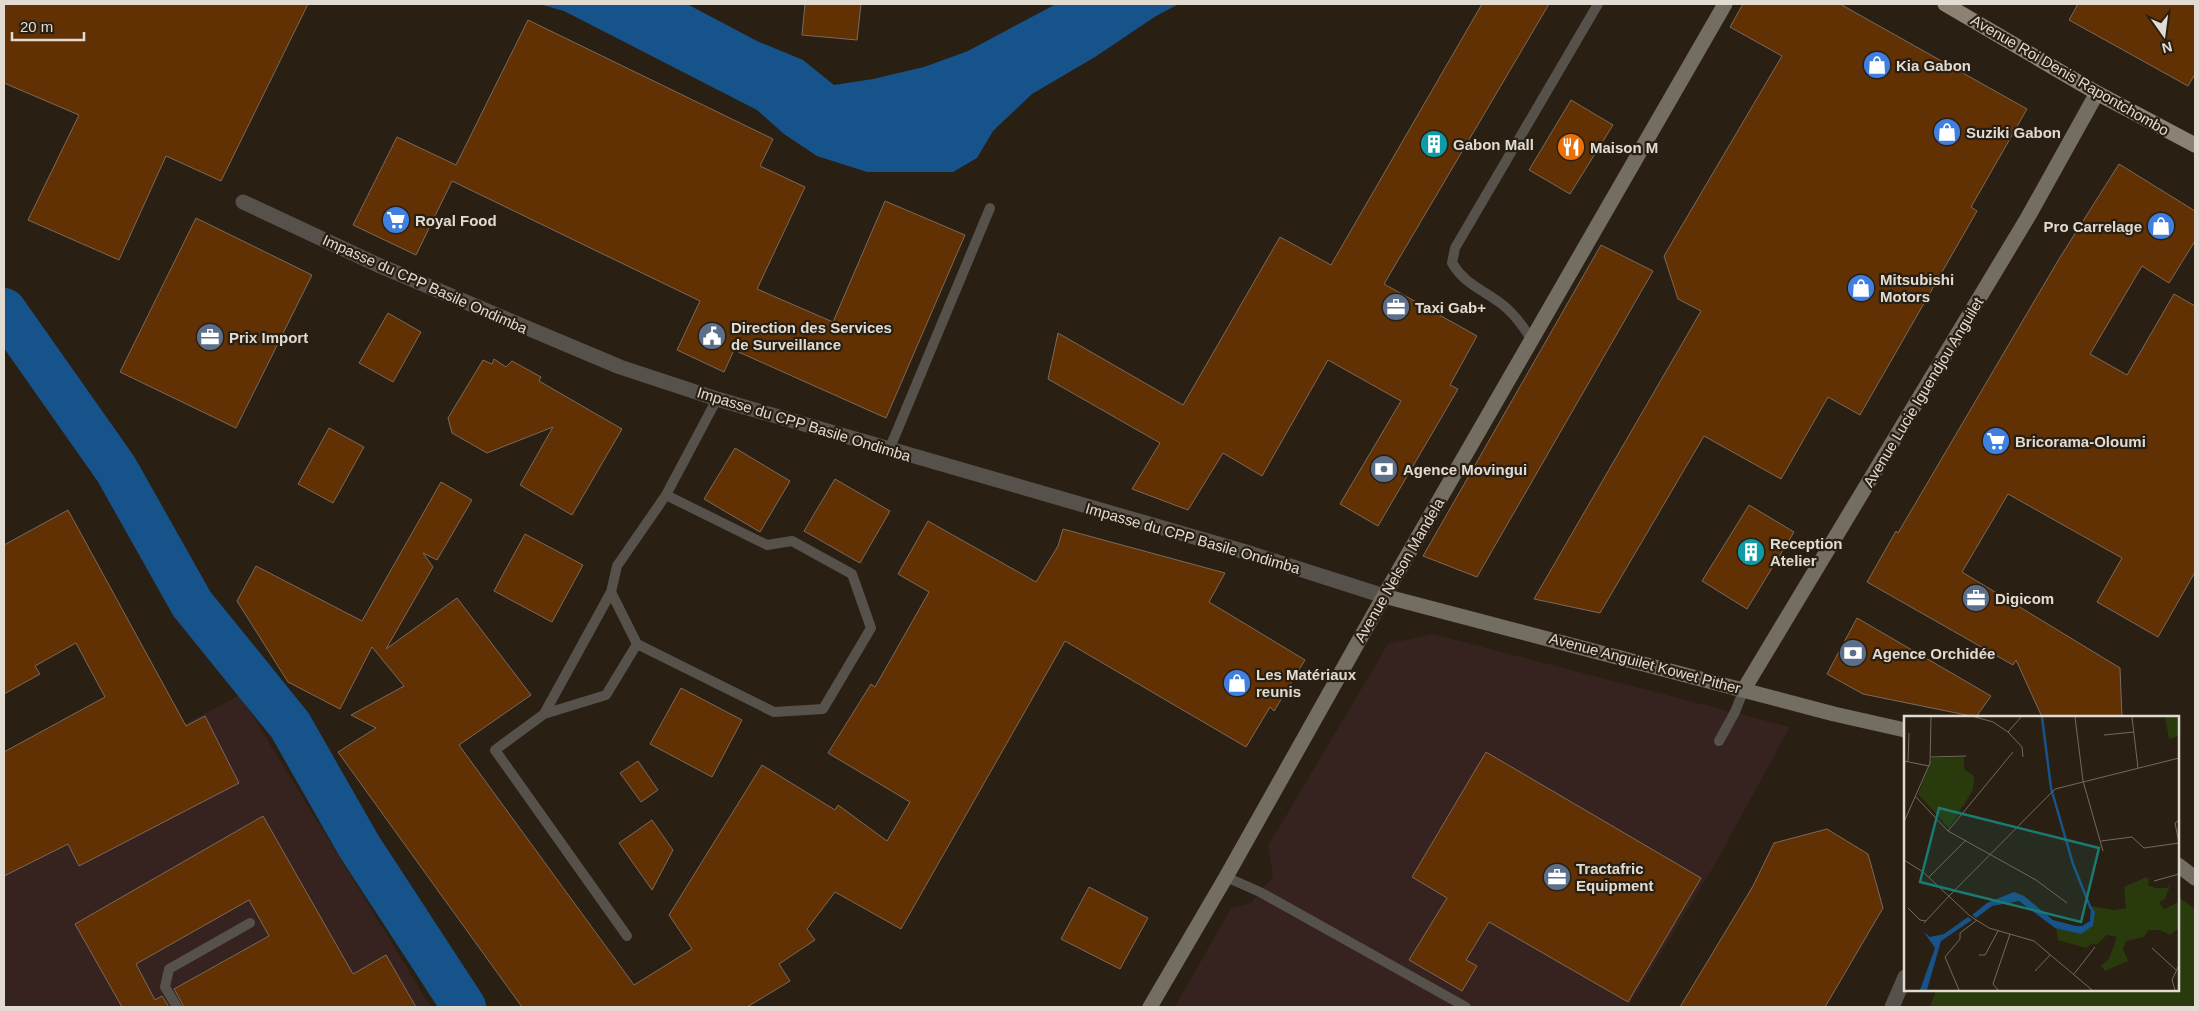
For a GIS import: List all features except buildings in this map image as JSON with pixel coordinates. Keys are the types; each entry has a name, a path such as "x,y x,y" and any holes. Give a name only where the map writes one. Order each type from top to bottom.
{"main road":[{"name":"Avenue Roi Denis Rapontchombo","path":"1945,4 2097,93 2195,146"}],"street":[{"name":"Avenue Nelson Mandela","path":"1150,1007 1725,4"},
{"name":"Avenue Lucie Iguendjou Anguilet","path":"1744,689 2023,225 2097,93"},
{"name":"Impasse du CPP Basile Ondimba","path":"243,202 378,266 620,367 717,399 1246,552 1384,596"},
{"name":"Avenue Anguilet Kowet Pither","path":"1384,596 1834,714 1904,730"},
{"path":"2179,866 2195,878"},
{"path":"1892,1007 1904,978"}],"lane":[{"path":"1532,340 1518,319 1500,303 1460,276 1452,263 1455,248 1598,4"},
{"path":"889,450 990,208"},
{"path":"544,714 612,592 617,566 666,495 717,399"},
{"path":"612,592 637,644 774,712 823,709 871,628 852,574 792,541 767,545 666,495"},
{"path":"627,936 495,750 544,714 606,695 637,644"},
{"path":"1719,741 1735,712 1744,689"},
{"path":"1226,877 1260,892 1466,1007"},
{"path":"177,1007 165,987 168,969 250,923"}],"shaded area":[{"path":"1433,634 1790,727 1714,866 1628,1007 1175,1007 1231,908 1251,903 1273,876 1268,846 1388,644"},
{"path":"240,695 431,1007 4,1007 4,817"}],"green space":[{"path":"2179,898 2195,909 2195,1007 1930,1007 1936,991 2179,991"}],"water":[{"path":"539,4 687,4 757,41 803,60 834,85 873,79 924,67 968,51 1056,4 1179,4 1156,16 1095,57 1032,94 993,131 977,158 953,172 867,172 817,156 784,134 757,110 564,11"}],"waterway":[{"path":"4,310 116,469 192,604 290,725 359,846 464,1007"}],"place":[{"name":"Kia Gabon","path":"1877,65"},
{"name":"Suziki Gabon","path":"1947,132"},
{"name":"Gabon Mall","path":"1434,144"},
{"name":"Maison M","path":"1571,147"},
{"name":"Royal Food","path":"396,220"},
{"name":"Pro Carrelage","path":"2161,226"},
{"name":"Mitsubishi Motors","path":"1861,288"},
{"name":"Taxi Gab+","path":"1396,307"},
{"name":"Direction des Services de Surveillance","path":"712,336"},
{"name":"Prix Import","path":"210,337"},
{"name":"Bricorama-Oloumi","path":"1996,441"},
{"name":"Agence Movingui","path":"1384,469"},
{"name":"Reception Atelier","path":"1751,552"},
{"name":"Digicom","path":"1976,598"},
{"name":"Agence Orchidée","path":"1853,653"},
{"name":"Les Matériaux reunis","path":"1237,683"},
{"name":"Tractafric Equipment","path":"1557,877"}]}
